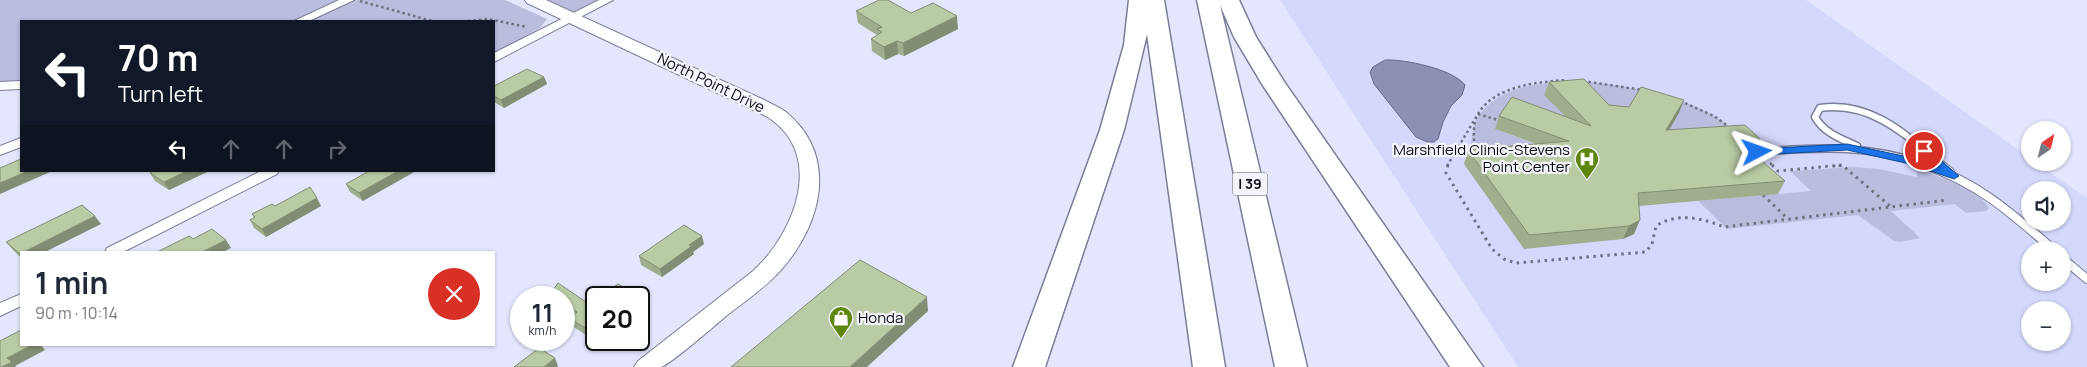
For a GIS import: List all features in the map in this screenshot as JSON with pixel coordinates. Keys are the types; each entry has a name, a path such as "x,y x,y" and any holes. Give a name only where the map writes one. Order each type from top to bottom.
{"highway":[{"path":"1030,367 1112,130 1135,45 1140,0"},
{"path":"1153,0 1209,367"},
{"name":"I 39","path":"1208,0 1291,367"},
{"path":"1228,0 1245,36 1274,84 1467,367"}],"street":[{"path":"302,20 348,0"},
{"name":"North Point Drive","path":"533,0 756,102 779,116 798,137 809,159 811,186 803,215 794,237 778,260 754,282 646,367"},
{"path":"495,57 607,0"},
{"path":"0,86 20,85"},
{"path":"0,151 20,142"},
{"path":"114,251 270,172"},
{"path":"0,310 20,300"}],"lane":[{"path":"1875,152 1834,135 1818,122 1817,112 1820,108 1826,106 1846,107 1884,121 1954,176"},
{"path":"1757,152 1832,147 1875,152 1913,161 1954,176 1989,195 2043,241"},
{"path":"2071,266 2087,279"}],"path":[{"path":"362,1 383,9 429,20"},
{"path":"478,20 493,20"},
{"path":"495,20 528,27"},
{"path":"1551,81 1557,87"},
{"path":"1573,81 1551,81 1501,94 1488,103 1478,114 1448,162 1446,173 1492,249 1498,256 1510,261 1525,262 1646,252 1652,244 1656,226 1664,221 1698,218 1724,227 1948,200"},
{"path":"1581,81 1647,91"},
{"path":"1674,99 1720,120 1778,170 1842,165 1890,206"},
{"path":"1478,114 1500,121"},
{"path":"1477,157 1474,140 1478,114"},
{"path":"1763,195 1788,219"}],"shaded area":[{"path":"0,0 348,0 302,20 20,20 20,85 0,86"},
{"path":"354,0 505,0 547,19 540,28 495,52 495,20 307,20"},
{"path":"533,0 607,0 572,18"},
{"path":"1280,0 1806,0 2021,152 2021,171 2048,171 2062,181 2021,181 2021,231 2071,231 2071,187 2087,198 2087,367 1518,367"},
{"path":"1385,60 1404,61 1428,66 1450,74 1465,85 1462,95 1451,106 1443,122 1438,139 1434,142 1427,142 1416,137 1374,84 1370,72 1373,67"},
{"path":"1575,81 1636,89 1678,100 1716,117 1731,128 1666,134 1679,114 1624,120 1567,119 1495,129 1542,147 1470,152 1476,122 1486,108 1496,99 1521,88"},
{"path":"1853,167 1879,169 1917,177 1917,169 1945,179 1977,195 1989,208 1986,211 1966,213 1955,204 1891,211 1920,238 1900,242 1894,241 1858,215 1727,229 1698,201 1811,191 1790,171"}],"building":[{"path":"879,0 888,0 911,13 933,3 957,16 903,43 897,41 884,47 871,39 882,32 877,29 882,27 856,11"},
{"path":"527,69 544,77 501,100 495,97 495,85"},
{"path":"1584,79 1609,105 1629,107 1641,87 1684,100 1666,130 1745,125 1766,146 1749,150 1785,181 1638,193 1640,220 1629,226 1529,235 1468,150 1569,141 1499,116 1512,97 1591,126 1549,82"},
{"path":"20,159 20,172 26,172 0,183 0,168"},
{"path":"152,172 185,172 164,182 150,173"},
{"path":"367,172 396,172 359,193 346,184"},
{"path":"310,187 317,198 262,229 250,220 255,217 252,214 272,204 275,206"},
{"path":"82,205 95,216 26,251 20,251 20,254 6,242"},
{"path":"684,225 702,236 689,245 692,246 660,269 639,256"},
{"path":"212,229 226,240 204,251 159,251 189,236 193,239"},
{"name":"Honda","path":"860,260 927,297 850,367 731,367"},
{"path":"575,295 585,301 585,328 575,322 575,314 577,312 575,310"},
{"path":"20,331 20,346 30,346 7,358 12,362 0,367 0,341"},
{"path":"535,351 544,351 555,358 544,367 514,367"}],"place":[{"name":"Marshfield Clinic-Stevens Point Center","path":"1587,180"},
{"name":"Honda","path":"841,339"}],"route":[{"path":"1757,152 1847,147 1913,161 1954,176 1924,151"}]}
